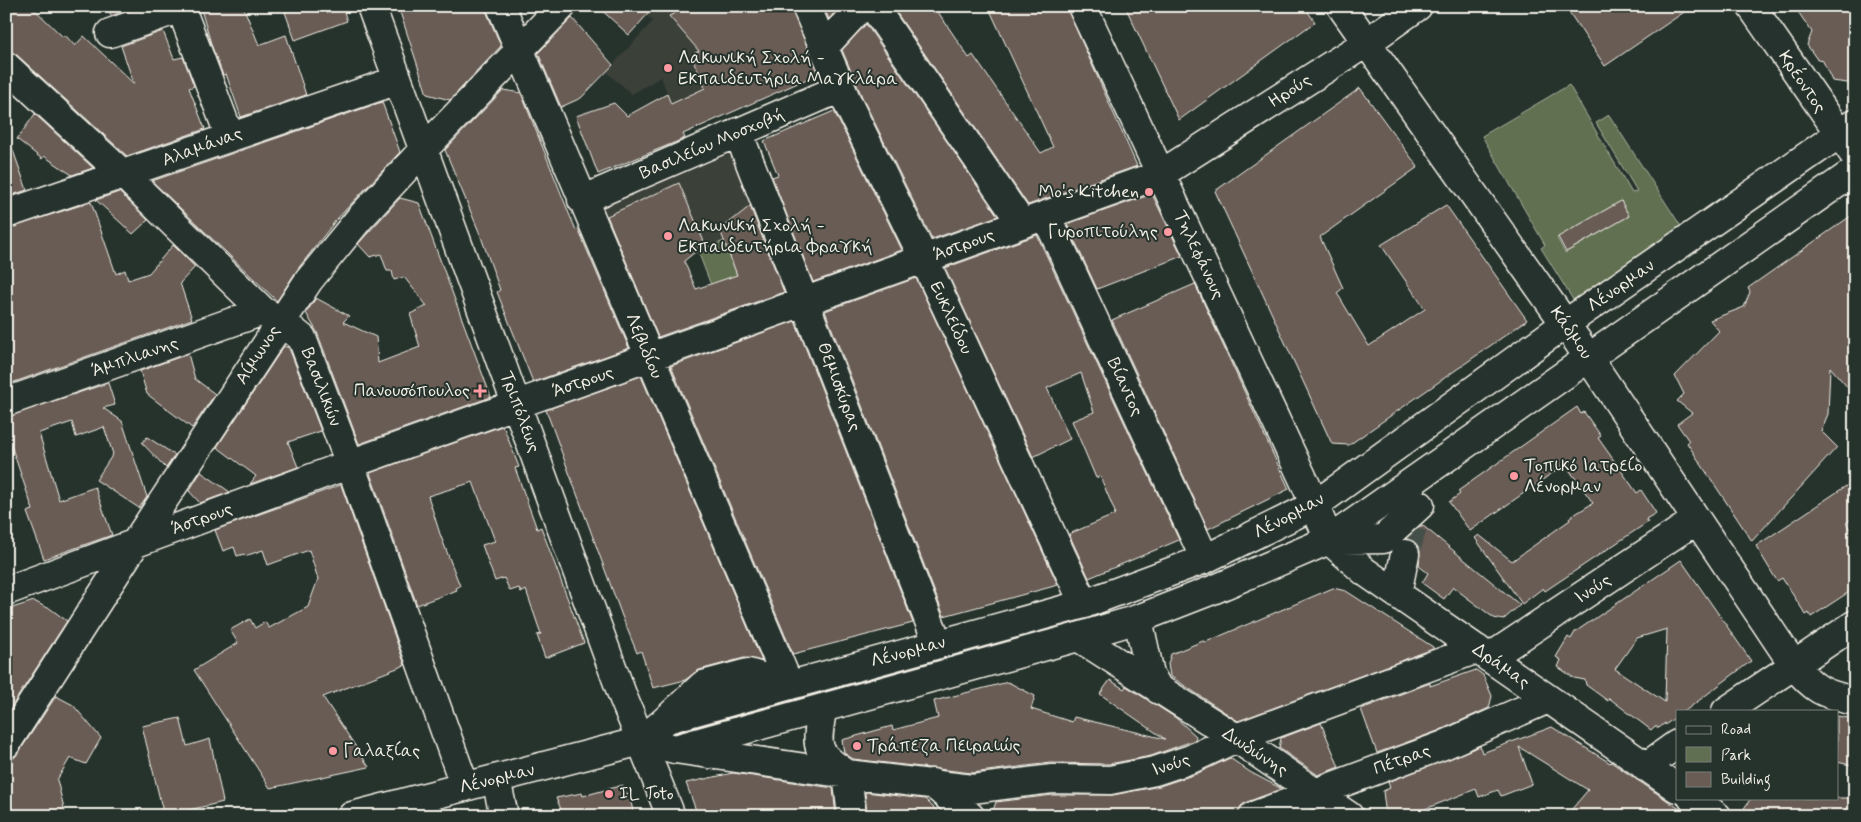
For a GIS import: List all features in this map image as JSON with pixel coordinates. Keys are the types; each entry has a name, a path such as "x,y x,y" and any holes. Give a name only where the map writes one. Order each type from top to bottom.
{"street":[{"name":"Τριπόλεως","path":"371,6 623,697 671,816"},
{"name":"Λεβιδίου","path":"501,6 789,685"},
{"name":"Αίμωνος","path":"6,744 134,545 272,316 309,280 353,227 424,149 562,6"},
{"name":"Ευκλείδου","path":"806,6 841,88 924,259 1084,604"},
{"path":"824,47 862,6"},
{"name":"Βίαντος","path":"873,6 1034,220 1205,559"},
{"name":"Τηλεφάνους","path":"1082,6 1315,505 1329,540"},
{"name":"Κάδμου","path":"1341,6 1565,324 1793,664 1809,684 1830,695 1855,701"},
{"name":"Ηρούς","path":"1161,174 1366,43 1418,6"},
{"name":"Κρέοντος","path":"1751,6 1847,129 1855,156"},
{"path":"110,33 180,7 230,136"},
{"name":"Βασιλικών","path":"6,66 272,316 302,338 350,464 466,787"},
{"name":"Αλαμάνας","path":"6,214 398,80"},
{"name":"Βασιλείου Μοσχοβή","path":"582,200 841,88"},
{"name":"Λένορμαν","path":"352,816 641,741 667,719 1084,604 1205,559 1315,505 1565,324 1847,129"},
{"name":"Θεμισκύρας","path":"738,132 938,644"},
{"name":"Λένορμαν","path":"675,749 822,710 1078,638 1138,619 1215,590 1329,540 1855,170"},
{"name":"Άστρους","path":"6,591 350,464 1161,174"},
{"name":"Άμπλιανης","path":"6,402 272,316"},
{"path":"1329,540 1383,539 1418,512 1430,468"},
{"name":"Ινούς","path":"847,774 972,789 1052,779 1110,780 1155,771 1192,759 1236,738 1483,654 1696,520"},
{"name":"Δράμας","path":"1329,540 1352,561 1397,594 1676,787"},
{"path":"1397,594 1405,554"},
{"path":"1138,619 1150,674 1159,690"},
{"path":"1727,710 1855,624"},
{"name":"Δωδώνης","path":"1078,638 1236,738 1349,816"},
{"name":"Πέτρας","path":"1254,816 1444,745 1548,699"},
{"path":"822,710 818,737 820,752 828,761 847,774 852,816"},
{"name":"Λένορμαν","path":"641,741 675,749 847,774"},
{"path":"1645,766 1676,745"},
{"path":"496,779 504,816"},
{"path":"932,783 970,816"}],"shaded area":[{"name":"Λακωνική Σχολή - Εκπαιδευτήρια Μαγκλάρα","path":"635,6 789,6 683,134 661,77 632,94 606,72 653,21"},
{"name":"Λακωνική Σχολή - Εκπαιδευτήρια Φραγκή","path":"733,152 753,204 720,231 734,269 742,275 755,311 724,320 698,251 639,293 602,206"}],"green space":[{"path":"1569,85 1632,193 1637,191 1596,123 1609,115 1682,228 1575,303 1541,248 1545,245 1482,136","holes":["1621,201 1629,216 1565,253 1557,238"]},
{"path":"724,241 748,304 722,314 698,251"}],"building":[{"path":"6,6 31,6 75,46 84,36 134,84 121,46 163,31 174,59 183,57 194,86 189,88 205,129 127,156 17,55 6,51"},
{"path":"108,6 139,6 111,16"},
{"path":"200,6 243,6 259,45 286,35 306,95 241,117 226,74 223,75 212,47"},
{"path":"301,6 342,6 347,21 295,40 285,12"},
{"path":"398,6 484,6 501,46 450,100 427,94"},
{"path":"597,6 655,6 629,35"},
{"path":"691,6 791,6 818,74 683,134 685,138 598,174 576,116 614,103 627,116 667,94 671,104 705,88 691,55 699,51 669,16"},
{"path":"823,6 840,6 829,19"},
{"path":"892,6 934,6 969,58 973,55 1041,153 1053,147 988,6 1066,6 1137,166 1028,205"},
{"path":"1125,6 1304,6 1315,22 1179,120"},
{"path":"1565,6 1693,6 1605,66"},
{"path":"1794,6 1855,6 1855,84 1832,81 1823,61 1816,58 1807,45 1812,32"},
{"path":"572,18 613,65 581,98 561,107 538,53"},
{"path":"866,24 998,216 932,239 863,99 842,50"},
{"path":"1360,88 1418,167 1320,237 1343,288 1337,293 1369,346 1425,309 1381,245 1446,205 1527,320 1349,445 1332,444 1215,191"},
{"path":"503,90 521,93 570,216 576,230 578,229 629,348 533,382 497,292 500,290 480,234 445,150"},
{"path":"382,102 400,152 336,220 297,270 277,301 152,181"},
{"path":"834,111 902,250 813,282 772,177 778,175 764,141"},
{"path":"35,114 93,168 72,175 44,156 42,159 17,139"},
{"path":"6,139 9,139 27,190 6,197"},
{"path":"679,183 705,244 684,261 696,289 737,275 720,230 750,206 784,292 658,337 607,216"},
{"path":"119,192 148,220 133,234 96,200"},
{"path":"1152,194 1182,256 1097,289 1067,224"},
{"path":"400,198 419,203 491,397 359,444 317,332 306,313 316,298 349,316 343,322 376,337 378,363 420,347 410,314 427,306 404,277 394,280 392,271 387,271 381,254 370,257 358,244"},
{"path":"1621,201 1629,216 1566,252 1558,237"},
{"path":"91,202 116,274 125,270 128,280 149,273 173,245 195,267 180,283 192,319 6,385 6,229"},
{"path":"1855,213 1855,396 1830,367 1828,414 1821,431 1837,447 1752,541 1687,443 1689,441 1677,424 1692,413 1677,401 1684,394 1675,376 1719,331 1710,320 1744,307 1750,292 1748,288"},
{"path":"1037,235 1179,540 1089,578 1069,534 1114,515 1115,512 1100,476 1096,478 1072,421 1094,412 1081,373 1047,388 1070,439 1033,457 945,268"},
{"path":"916,278 1058,585 944,616 825,311"},
{"path":"1195,284 1289,489 1208,529 1112,320"},
{"path":"795,321 913,623 793,654 671,366"},
{"path":"284,346 289,348 321,431 288,442 298,467 250,484 256,476 217,447"},
{"path":"188,354 195,379 215,394 192,428 147,394 140,371"},
{"path":"641,376 762,661 744,658 699,670 685,680 653,688 641,651 637,653 622,616 546,410"},
{"path":"108,383 115,405 103,408 122,421 147,497 139,508 96,480 113,454 104,427 76,437 72,422 39,433 59,500 95,487 112,535 44,559 27,512 33,510 12,448 6,450 6,417"},
{"path":"1577,407 1581,414 1584,412 1601,436 1598,438 1637,493 1641,490 1656,513 1646,519 1648,522 1545,591 1543,588 1522,604 1475,538 1479,535 1512,561 1570,520 1569,518 1593,503 1565,464 1470,531 1449,502 1460,494 1458,491"},
{"path":"502,426 519,467 515,468 537,529 541,527 584,643 545,658 537,635 541,634 526,590 521,593 519,588 510,591 504,578 495,581 482,545 495,541 473,482 428,496 460,586 456,588 457,590 417,605 370,473"},
{"path":"147,437 175,455 166,468 142,443"},
{"path":"201,472 230,492 200,503 189,491"},
{"path":"1855,480 1855,517 1846,523 1855,536 1855,588 1811,617 1809,613 1806,615 1782,578 1777,581 1756,546"},
{"path":"341,485 405,665 323,697 369,767 270,788 194,670 238,643 230,630 250,619 255,628 265,622 269,628 308,607 318,579 309,550 268,565 263,550 245,556 244,554 237,556 234,547 223,551 215,530"},
{"path":"1422,525 1520,605 1503,620 1494,618 1453,587 1444,599 1422,583 1428,573 1419,566 1420,549 1415,542 1406,539"},
{"path":"1681,560 1751,661 1686,710 1676,710 1676,717 1665,725 1665,723 1659,728 1655,726 1651,730 1609,698 1608,701 1586,685 1585,680 1574,678 1558,667 1561,660 1556,657 1568,637 1571,639 1575,632","holes":["1667,629 1665,702 1615,669 1637,638"]},
{"path":"1333,588 1346,591 1433,647 1433,649 1238,721 1170,676 1168,664 1171,654 1203,641 1206,642"},
{"path":"34,601 48,607 67,621 6,715 6,610"},
{"path":"1476,670 1483,675 1492,696 1489,708 1438,731 1377,753 1361,709 1430,683 1430,686"},
{"path":"1110,680 1124,689 1126,686 1176,718 1196,736 1195,740 1151,756 1109,764 1050,763 972,773 853,759 844,753 842,740 892,726 893,730 938,718 934,701 1008,682 1035,696 1031,709 1072,722 1074,717 1165,739 1100,694"},
{"path":"56,696 73,705 101,738 86,764 70,758 57,780 66,816 6,816 6,759 14,758 19,752"},
{"path":"1838,716 1855,719 1855,766 1838,762"},
{"path":"180,718 187,746 210,739 223,802 164,816 142,726"},
{"path":"1321,723 1339,767 1318,775 1279,748 1281,738"},
{"path":"1552,727 1611,762 1690,816 1566,816 1588,790 1519,747 1532,784 1501,796 1498,790 1479,797 1476,789 1407,816 1386,816 1383,791 1390,788 1388,782 1480,746 1482,753"},
{"path":"1230,758 1250,772 1282,789 1247,802 1241,806 1238,816 991,816 996,802 1053,795 1113,795 1160,786 1196,774"},
{"path":"733,773 833,788 836,816 698,816 686,783"},
{"path":"623,785 626,794 629,793 634,816 564,816 556,798 582,793 583,796"},
{"path":"865,792 925,799 942,816 867,816"},
{"path":"1838,798 1855,798 1855,803 1847,816 1739,816 1750,800 1838,800"}],"tunnel":[{"path":"1405,554 1415,519"}],"place":[{"name":"Λακωνική Σχολή - Εκπαιδευτήρια Μαγκλάρα","path":"668,68"},
{"name":"Mo's Kitchen","path":"1149,192"},
{"name":"Γυροπιτούλης","path":"1168,232"},
{"name":"Λακωνική Σχολή - Εκπαιδευτήρια Φραγκή","path":"668,236"},
{"name":"Πανουσόπουλος","path":"480,391"},
{"name":"Τοπικό Ιατρείο Λένορμαν","path":"1514,476"},
{"name":"Τράπεζα Πειραιώς","path":"857,746"},
{"name":"Γαλαξίας","path":"333,751"},
{"name":"IL Toto","path":"609,794"}]}
